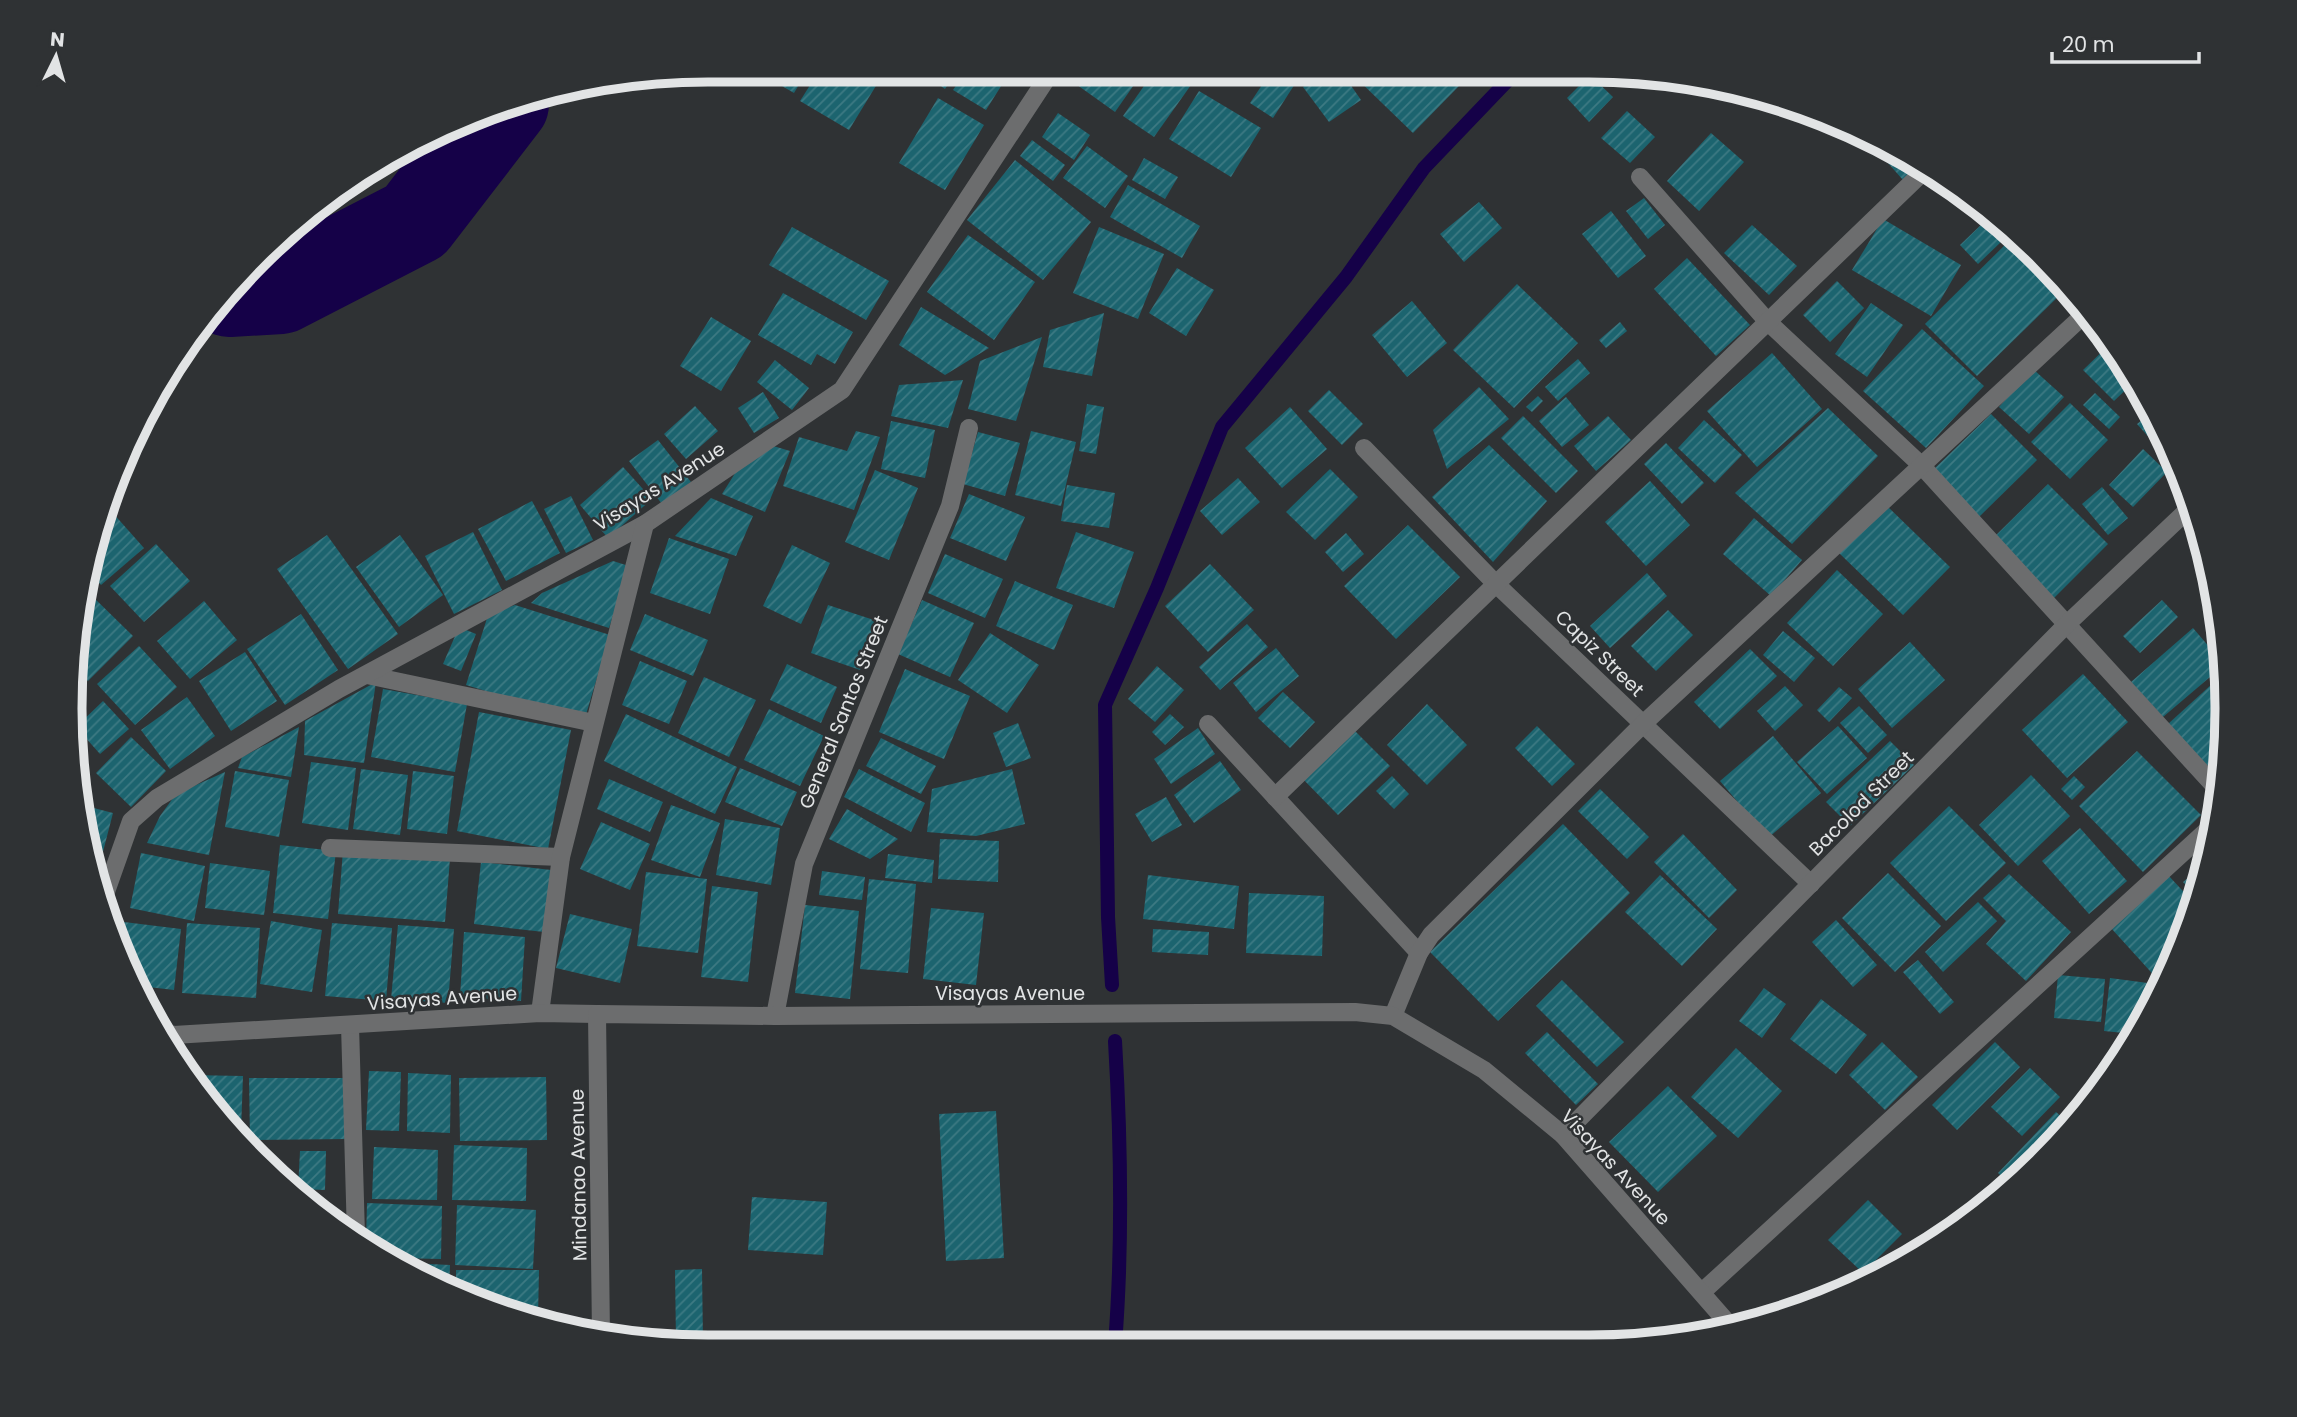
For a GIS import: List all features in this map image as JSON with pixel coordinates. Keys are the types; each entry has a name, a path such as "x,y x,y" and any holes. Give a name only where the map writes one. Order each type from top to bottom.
{"street":[{"name":"Visayas Avenue","path":"108,886 131,821 157,798 367,675 645,524 842,390 1044,82"},
{"path":"1640,177 1768,322 1921,465 2210,781"},
{"path":"1275,797 1918,177"},
{"path":"1393,1016 1419,953 1431,935 1643,724 2079,320"},
{"name":"General Santos Street","path":"775,1016 804,864 950,506 969,428"},
{"name":"Capiz Street","path":"1364,448 1496,584 1811,884"},
{"name":"Bacolod Street","path":"1563,1135 2066,625 2184,514"},
{"path":"540,1013 561,857 645,524"},
{"path":"367,675 594,723"},
{"path":"1208,724 1419,953"},
{"path":"1702,1292 2202,835"},
{"path":"330,848 561,857"},
{"name":"Visayas Avenue","path":"173,1033 540,1013 775,1016 1355,1012 1393,1016 1484,1070 1563,1135 1725,1319"},
{"name":"Mindanao Avenue","path":"597,1014 601,1325"},
{"path":"350,1025 356,1225"}],"building":[{"path":"775,82 800,82 794,93"},
{"path":"812,82 878,82 849,130 800,101"},
{"path":"935,82 950,82 945,89"},
{"path":"958,82 1004,82 986,110 953,90"},
{"path":"1073,82 1136,82 1115,112"},
{"path":"1147,82 1186,82 1191,85 1154,137 1123,116"},
{"path":"1264,82 1296,82 1273,118 1250,103"},
{"path":"1310,82 1349,82 1361,100 1329,122 1303,87"},
{"path":"1360,82 1455,82 1459,86 1413,133"},
{"path":"1583,82 1598,82 1613,97 1589,122 1567,98"},
{"path":"1199,91 1261,128 1231,177 1169,139"},
{"path":"938,98 984,125 945,190 899,163"},
{"path":"1627,111 1655,137 1630,163 1601,138"},
{"path":"1058,113 1090,135 1074,160 1042,137"},
{"path":"1711,133 1744,162 1699,211 1667,181"},
{"path":"1032,140 1065,165 1053,181 1020,156"},
{"path":"1087,146 1128,176 1105,208 1063,178"},
{"path":"1881,155 1911,172 1903,180"},
{"path":"1144,158 1178,177 1165,199 1132,180"},
{"path":"1015,160 1091,222 1043,280 967,220"},
{"path":"1128,185 1200,226 1182,258 1110,217"},
{"path":"1644,198 1665,225 1648,239 1626,211"},
{"path":"1479,202 1502,228 1464,262 1440,234"},
{"path":"1611,211 1646,256 1618,278 1582,234"},
{"path":"1883,219 1961,265 1931,316 1852,270"},
{"path":"1983,223 2002,241 1978,264 1960,245"},
{"path":"1752,225 1797,266 1769,295 1724,253"},
{"path":"792,227 889,281 866,320 769,265"},
{"path":"1099,227 1164,254 1138,319 1073,293"},
{"path":"968,235 1035,282 994,340 927,292"},
{"path":"2007,243 2059,296 1977,376 1925,324"},
{"path":"1687,258 1750,325 1716,356 1654,289"},
{"path":"1177,268 1214,290 1186,336 1149,313"},
{"path":"1837,281 1864,308 1830,342 1803,315"},
{"path":"1517,284 1578,343 1514,408 1453,350"},
{"path":"783,293 853,332 835,364 817,354 811,365 758,335"},
{"path":"1412,301 1447,343 1407,377 1372,335"},
{"path":"1871,303 1903,325 1867,377 1835,354"},
{"path":"921,307 989,348 945,375 899,345"},
{"path":"1104,313 1092,376 1043,367 1050,330"},
{"path":"711,317 751,341 721,391 680,366"},
{"path":"1620,322 1627,331 1606,348 1599,340"},
{"path":"1922,329 1984,386 1926,448 1863,391"},
{"path":"1042,337 1016,421 968,409 980,361"},
{"path":"2102,351 2127,389 2114,401 2083,370"},
{"path":"1772,353 1822,409 1757,467 1707,411"},
{"path":"1578,359 1590,373 1558,401 1545,387"},
{"path":"775,360 809,388 792,410 757,382"},
{"path":"2033,369 2064,397 2029,434 1999,407"},
{"path":"963,380 948,428 891,416 899,385"},
{"path":"1479,387 1509,419 1447,469 1433,430"},
{"path":"1329,390 1363,424 1342,445 1308,411"},
{"path":"763,392 779,418 754,433 738,408"},
{"path":"2095,393 2120,417 2109,429 2083,405"},
{"path":"1538,396 1543,401 1532,412 1526,407"},
{"path":"1566,397 1589,425 1562,447 1539,421"},
{"path":"2070,403 2108,440 2070,479 2031,442"},
{"path":"1087,404 1104,407 1096,454 1079,451"},
{"path":"695,406 718,431 686,459 664,434"},
{"path":"1290,407 1327,449 1282,488 1245,448"},
{"path":"1828,408 1878,456 1792,544 1735,493"},
{"path":"1991,414 2037,460 1979,517 1932,471"},
{"path":"1523,416 1578,471 1556,493 1501,438"},
{"path":"1608,416 1631,440 1596,471 1574,446"},
{"path":"2143,419 2156,446 2137,424"},
{"path":"1704,420 1742,455 1715,483 1678,448"},
{"path":"891,421 935,430 925,478 881,469"},
{"path":"856,431 880,437 854,510 783,486 799,437 847,451"},
{"path":"1031,431 1076,442 1061,506 1015,495"},
{"path":"978,432 1020,443 1005,496 963,484"},
{"path":"658,440 691,482 662,504 629,461"},
{"path":"1666,443 1704,483 1682,504 1644,464"},
{"path":"770,445 790,451 765,512 722,494 739,467"},
{"path":"1489,445 1547,501 1493,562 1432,497"},
{"path":"2143,449 2167,472 2133,507 2109,485"},
{"path":"623,467 652,499 608,538 580,505"},
{"path":"1330,469 1358,497 1315,540 1286,512"},
{"path":"875,470 918,488 889,560 845,542"},
{"path":"1238,478 1260,502 1222,535 1200,511"},
{"path":"1650,481 1690,525 1646,566 1605,522"},
{"path":"2048,484 2108,544 2051,601 1991,540"},
{"path":"1067,485 1115,493 1109,528 1061,521"},
{"path":"2102,487 2128,518 2108,535 2082,504"},
{"path":"969,494 1025,517 1006,561 950,538"},
{"path":"571,496 593,540 566,553 544,509"},
{"path":"711,498 753,516 736,556 675,536"},
{"path":"532,501 560,553 506,581 478,529"},
{"path":"1886,505 1950,567 1903,615 1839,553"},
{"path":"113,513 144,548 101,585 96,579"},
{"path":"1754,518 1802,560 1771,596 1723,554"},
{"path":"1408,525 1460,577 1396,639 1344,586"},
{"path":"473,532 502,590 454,614 425,556"},
{"path":"1076,532 1134,552 1114,608 1056,588"},
{"path":"1346,533 1364,554 1343,572 1325,552"},
{"path":"327,535 398,634 348,669 277,569"},
{"path":"400,535 443,595 399,627 356,567"},
{"path":"669,538 729,559 710,614 650,593"},
{"path":"156,544 190,581 144,622 110,586"},
{"path":"792,545 830,563 801,624 763,606"},
{"path":"945,554 1003,579 985,618 928,593"},
{"path":"613,561 629,566 609,628 531,603 542,593"},
{"path":"1210,564 1254,610 1208,652 1165,606"},
{"path":"1837,570 1883,614 1833,666 1787,623"},
{"path":"1647,573 1667,596 1610,648 1590,626"},
{"path":"1015,581 1073,605 1054,650 996,626"},
{"path":"92,596 133,636 88,681 84,677 84,668"},
{"path":"922,600 974,623 950,677 898,654"},
{"path":"2162,600 2178,617 2140,653 2123,636"},
{"path":"204,601 237,640 190,679 157,641"},
{"path":"515,605 610,635 584,721 466,685 488,615"},
{"path":"828,605 877,621 860,670 811,653"},
{"path":"1668,610 1693,635 1656,671 1631,646"},
{"path":"301,614 338,670 285,705 247,649"},
{"path":"645,614 708,640 693,676 630,650"},
{"path":"1247,624 1268,647 1220,690 1199,667"},
{"path":"459,627 476,634 461,671 443,664"},
{"path":"2193,628 2211,649 2213,674 2163,717 2131,682"},
{"path":"1783,631 1815,658 1794,682 1763,655"},
{"path":"990,633 1039,665 1007,713 958,680"},
{"path":"1910,642 1945,680 1892,728 1858,689"},
{"path":"139,646 177,687 135,725 97,684"},
{"path":"1276,648 1299,676 1256,712 1233,683"},
{"path":"1750,649 1777,676 1720,729 1694,702"},
{"path":"245,652 277,701 231,731 199,681"},
{"path":"640,661 687,681 669,724 622,705"},
{"path":"787,664 837,687 821,723 770,700"},
{"path":"1157,666 1184,690 1155,722 1128,699"},
{"path":"905,669 970,696 944,759 879,732"},
{"path":"2083,674 2128,722 2067,778 2022,730"},
{"path":"704,677 756,700 729,757 678,733"},
{"path":"376,682 364,763 304,755 305,721"},
{"path":"2214,682 2211,769 2168,724"},
{"path":"1785,686 1803,705 1775,731 1757,711"},
{"path":"1839,687 1852,698 1829,722 1817,710"},
{"path":"383,689 467,704 455,772 371,757"},
{"path":"1283,692 1315,722 1290,748 1258,718"},
{"path":"187,697 215,736 170,769 141,730"},
{"path":"103,701 129,729 100,754 83,735 83,721"},
{"path":"1427,704 1467,745 1427,785 1387,745"},
{"path":"1859,706 1887,735 1868,753 1840,723"},
{"path":"769,709 824,736 800,786 744,760"},
{"path":"479,712 571,730 548,849 457,831"},
{"path":"626,714 737,767 715,814 604,761"},
{"path":"1170,714 1184,727 1165,745 1152,732"},
{"path":"1018,723 1031,758 1006,767 993,733"},
{"path":"1537,726 1575,764 1552,786 1515,748"},
{"path":"1838,726 1867,758 1827,794 1797,762"},
{"path":"299,727 291,777 238,768 242,757"},
{"path":"1198,728 1215,754 1171,784 1154,759"},
{"path":"1352,728 1390,766 1338,815 1300,776"},
{"path":"1773,736 1821,793 1768,838 1720,781"},
{"path":"131,737 166,771 131,807 96,773"},
{"path":"881,738 936,766 921,794 866,766"},
{"path":"1890,741 1914,765 1850,826 1826,802"},
{"path":"2137,751 2201,815 2143,872 2079,806"},
{"path":"1220,761 1241,790 1194,823 1174,795"},
{"path":"311,762 356,768 348,830 302,823"},
{"path":"740,768 797,792 782,826 725,802"},
{"path":"361,769 408,775 400,835 353,829"},
{"path":"859,769 925,803 911,832 844,797"},
{"path":"1012,769 1025,824 976,836 927,832 932,789"},
{"path":"235,771 289,780 279,837 225,827"},
{"path":"413,771 454,776 447,834 407,829"},
{"path":"225,772 209,855 147,843 160,816 176,794"},
{"path":"2031,775 2070,816 2018,866 1979,825"},
{"path":"1392,776 1409,794 1394,809 1376,791"},
{"path":"2074,776 2085,787 2072,800 2061,789"},
{"path":"609,779 663,802 650,832 597,809"},
{"path":"1600,789 1649,837 1627,859 1578,811"},
{"path":"1166,797 1182,825 1152,842 1135,814"},
{"path":"671,805 720,823 700,877 651,860"},
{"path":"1949,806 2006,863 1946,921 1890,863"},
{"path":"91,807 113,813 101,859"},
{"path":"847,809 898,839 870,859 829,839"},
{"path":"725,819 780,828 771,885 716,875"},
{"path":"601,822 650,844 630,890 580,869"},
{"path":"1563,824 1630,893 1498,1021 1430,952"},
{"path":"2080,828 2127,881 2089,914 2042,861"},
{"path":"1683,834 1737,890 1709,918 1654,862"},
{"path":"940,839 999,841 998,882 938,879"},
{"path":"280,845 336,851 328,919 273,913"},
{"path":"343,850 450,858 445,922 338,914"},
{"path":"141,853 205,866 194,921 130,908"},
{"path":"888,854 934,860 932,883 885,878"},
{"path":"481,862 551,870 544,932 474,924"},
{"path":"210,863 270,871 264,915 205,908"},
{"path":"822,871 865,877 862,900 819,895"},
{"path":"646,872 707,879 698,953 637,946"},
{"path":"1888,873 1941,926 1895,972 1842,918"},
{"path":"2009,874 2071,932 2026,981 1986,944 2006,921 1983,898"},
{"path":"2192,874 2188,888 2183,882"},
{"path":"1148,875 1239,886 1234,929 1143,919"},
{"path":"1660,875 1717,929 1682,966 1625,912"},
{"path":"2168,875 2186,895 2154,976 2111,928"},
{"path":"869,879 916,884 908,973 860,969"},
{"path":"712,886 758,892 748,982 701,977"},
{"path":"1249,893 1324,896 1322,956 1246,953"},
{"path":"1978,902 1997,921 1943,972 1925,952"},
{"path":"805,905 859,911 850,999 795,993"},
{"path":"931,908 984,913 976,985 923,979"},
{"path":"570,914 632,929 620,983 556,968"},
{"path":"1836,920 1877,965 1853,987 1812,942"},
{"path":"120,921 181,929 174,990 148,987"},
{"path":"271,921 322,930 312,992 260,984"},
{"path":"187,923 260,928 256,998 182,993"},
{"path":"332,923 392,928 386,1001 325,996"},
{"path":"398,925 454,929 448,1003 391,999"},
{"path":"1153,929 1209,932 1208,955 1152,952"},
{"path":"464,932 525,937 521,1001 460,997"},
{"path":"1918,960 1954,1002 1940,1014 1903,972"},
{"path":"2058,975 2105,979 2101,1022 2054,1018"},
{"path":"2110,978 2151,983 2124,1033 2104,1031"},
{"path":"1562,980 1624,1042 1597,1067 1536,1006"},
{"path":"1764,988 1786,1004 1762,1038 1739,1021"},
{"path":"1821,999 1867,1035 1836,1074 1790,1039"},
{"path":"1547,1032 1598,1084 1576,1105 1525,1053"},
{"path":"1882,1042 1918,1077 1885,1110 1849,1075"},
{"path":"1995,1042 2020,1067 1957,1130 1932,1105"},
{"path":"1736,1048 1782,1091 1738,1138 1691,1097"},
{"path":"2030,1068 2060,1097 2022,1136 1991,1107"},
{"path":"369,1071 401,1072 399,1131 366,1130"},
{"path":"408,1073 451,1075 450,1133 407,1131"},
{"path":"202,1075 243,1076 241,1124"},
{"path":"546,1077 547,1140 460,1141 459,1078"},
{"path":"249,1078 348,1078 348,1139 256,1140 250,1134"},
{"path":"1668,1086 1717,1136 1658,1192 1609,1142"},
{"path":"996,1111 1004,1258 946,1261 939,1114"},
{"path":"2056,1112 2062,1117 2003,1177 1998,1173"},
{"path":"454,1145 527,1148 526,1201 452,1200"},
{"path":"374,1147 438,1150 437,1200 372,1199"},
{"path":"300,1151 326,1151 325,1190 308,1189 298,1181"},
{"path":"752,1197 827,1202 823,1255 748,1250"},
{"path":"1868,1200 1902,1234 1862,1272 1828,1240"},
{"path":"367,1203 442,1206 441,1259 409,1258 366,1232"},
{"path":"457,1205 536,1210 533,1269 455,1265"},
{"path":"419,1263 450,1265 449,1278"},
{"path":"702,1269 703,1335 676,1333 675,1270"},
{"path":"456,1270 539,1270 538,1311 507,1302 456,1281"}],"waterway":[{"path":"1112,985 1108,917 1105,705 1157,588 1222,427 1346,277 1424,168 1506,82"},
{"path":"241,292 281,290 415,221 492,121"},
{"path":"1115,1041 1120,1193 1115,1335"}]}
